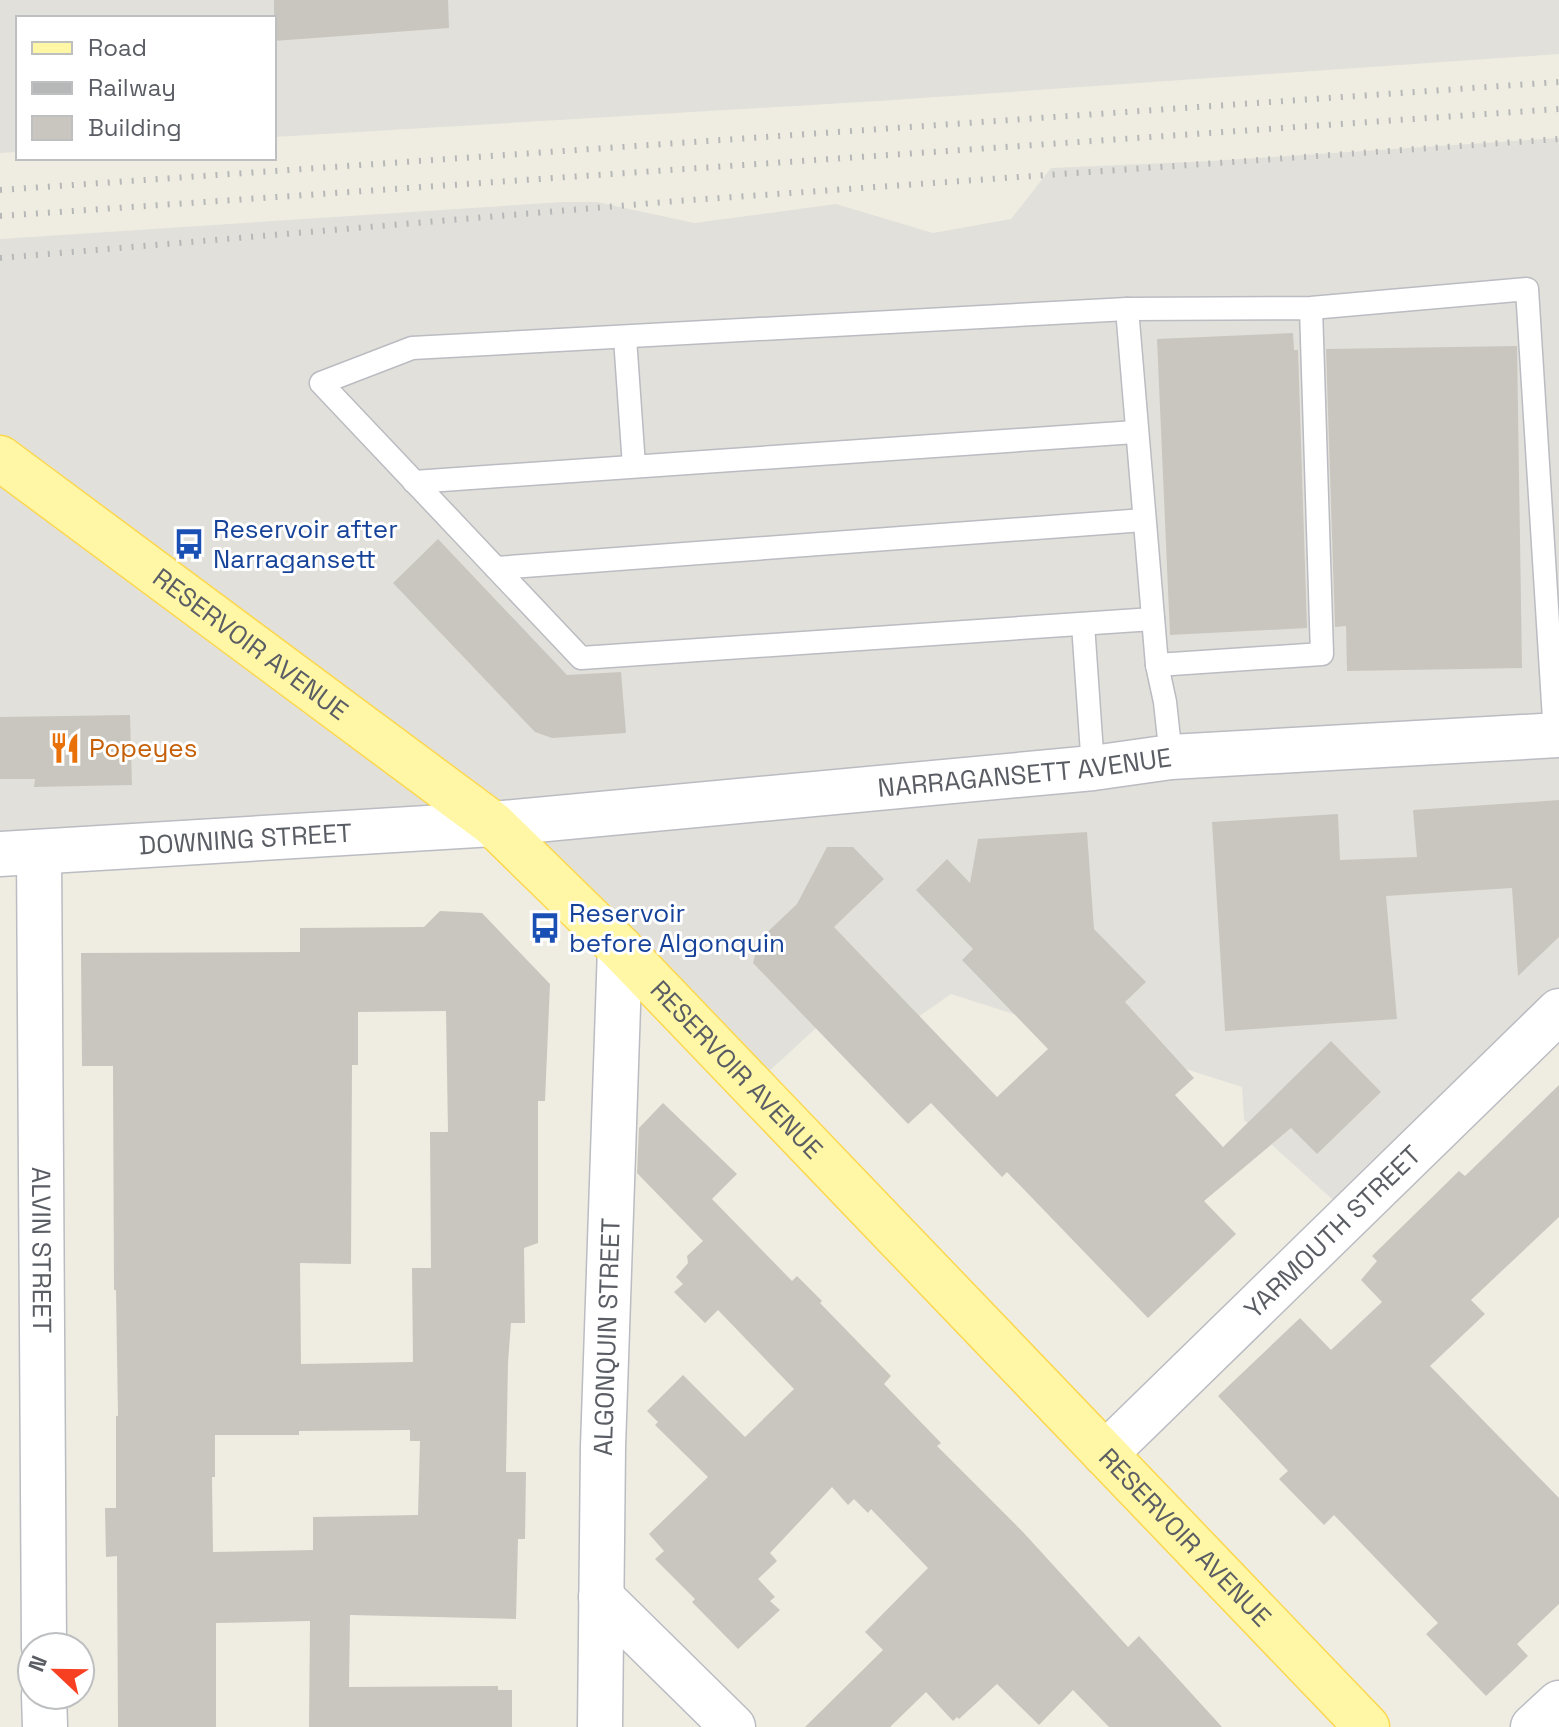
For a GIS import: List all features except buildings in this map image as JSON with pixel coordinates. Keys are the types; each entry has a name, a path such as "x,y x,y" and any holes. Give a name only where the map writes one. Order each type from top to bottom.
{"main road":[{"name":"RESERVOIR AVENUE","path":"0,458 493,824 620,948 1367,1727"}],"street":[{"name":"NARRAGANSETT AVENUE","path":"493,824 1093,768 1171,757 1557,735"},
{"name":"DOWNING STREET","path":"19,853 493,824"},
{"name":"ALVIN STREET","path":"19,853 43,1631"},
{"name":"ALGONQUIN STREET","path":"600,1727 603,1447 620,948"},
{"name":"YARMOUTH STREET","path":"1105,1454 1559,1011"},
{"path":"601,1597 733,1727"},
{"path":"1533,1727 1559,1703"}],"lane":[{"path":"1153,619 581,658 321,383 412,348 1127,309 1311,308 1527,289 1557,735"},
{"path":"1157,665 1322,654 1311,308"},
{"path":"1127,309 1157,665 1171,757"},
{"path":"625,338 634,466"},
{"path":"414,482 1135,432"},
{"path":"496,568 1144,520"},
{"path":"1083,624 1093,768"}],"shaded area":[{"path":"0,0 1559,0 1559,54 879,101 276,137 276,16 16,16 16,152 0,153"},
{"path":"1559,138 1559,1006 1343,1209 1244,1120 1242,1087 951,994 907,1025 839,1007 767,1073 511,835 0,853 0,239 562,202 597,202 694,223 836,204 933,233 1011,219 1051,168 1212,161"}],"railway":[{"path":"0,190 1559,82"},
{"path":"0,216 1559,109"},
{"path":"0,258 677,201 1559,139"}],"place":[{"name":"Reservoir after Narragansett","path":"189,544"},
{"name":"Popeyes","path":"65,748"},
{"name":"Reservoir before Algonquin","path":"545,928"}]}
